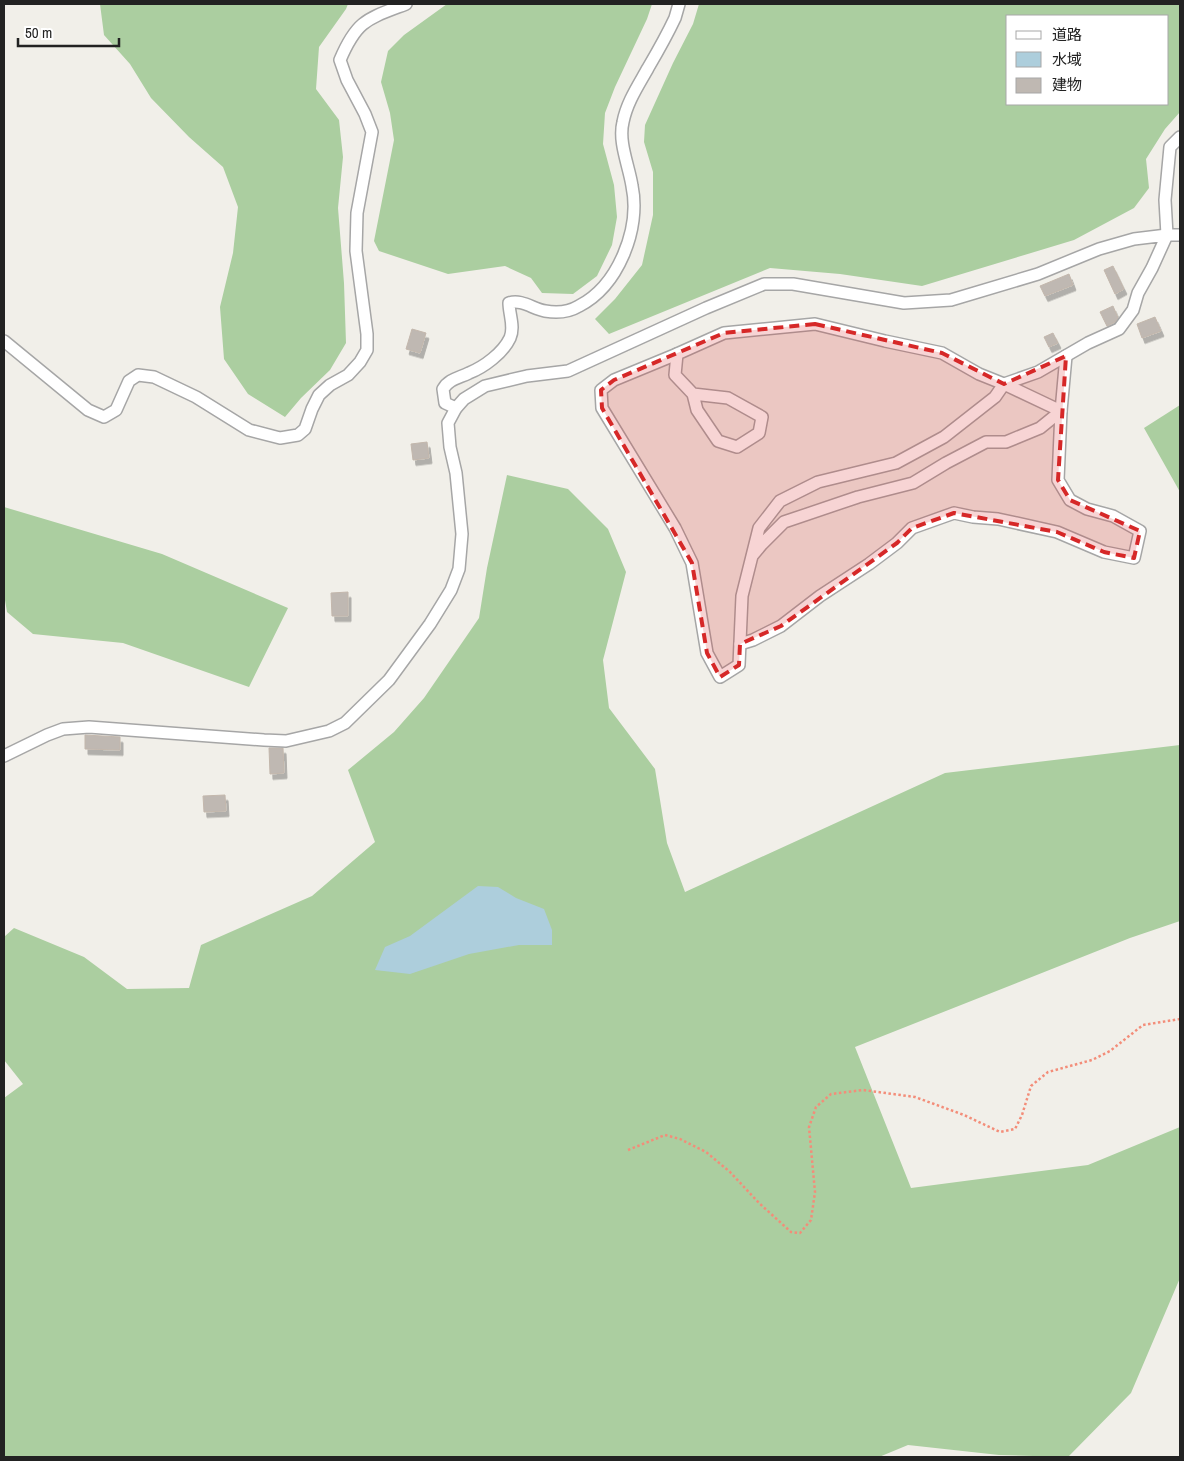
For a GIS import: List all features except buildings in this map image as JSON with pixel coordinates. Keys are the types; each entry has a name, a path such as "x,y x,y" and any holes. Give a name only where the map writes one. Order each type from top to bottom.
{"street":[{"path":"4,341 88,410 104,417 116,410 129,381 138,375 154,377 196,397 249,430 280,438 298,435 305,429 319,395 330,385 348,375 360,362 367,350 367,334 356,251 358,204 372,132 366,114 347,80 340,60 348,40 361,24 378,14 406,4"},
{"path":"456,408 445,403 442,388 448,382 488,364 499,352 510,338 512,327 509,303 516,301 545,311 564,311 578,307 598,293 619,265 628,244 633,220 633,188 624,146 622,125 628,104 671,27 679,4"},
{"path":"1061,411 1004,384 979,374 942,353 816,324 724,333 614,380 601,390 602,408 675,528 692,564 707,653 720,677 739,665 742,596 759,528 780,501 818,482 896,463 944,437 995,397 1004,384 1038,372 1088,343 1119,329 1133,310 1138,293 1167,235 1165,200 1170,147 1180,137"},
{"path":"4,756 63,729 89,727 119,728 286,741 330,731 345,723 389,680 430,624 450,590 459,569 462,534 456,473 450,447 448,423 456,408 464,399 486,386 527,376 568,371 706,308 764,284 794,284 904,303 951,300 1038,274 1099,249 1125,241 1180,235"},
{"path":"677,354 675,375 693,394 696,410 718,441 737,447 759,433 762,417 728,398 693,394"},
{"path":"740,644 753,640 780,626 820,596 898,543 912,528 954,513 998,519 1057,532 1104,552 1134,558 1140,531 1113,516 1087,509 1070,500 1058,480 1066,356"},
{"path":"752,556 784,522 858,497 913,483 946,462 986,442 1006,442 1040,428 1061,411"}],"path":[{"path":"628,1150 665,1135 680,1139 706,1152 730,1172 759,1203 791,1232 800,1233 811,1220 815,1192 808,1127 816,1107 831,1094 863,1090 914,1097 964,1115 1000,1132 1015,1129 1022,1115 1031,1086 1048,1072 1092,1060 1110,1050 1143,1025 1180,1019"}],"highlighted area":[{"path":"815,324 942,353 1004,384 1066,356 1058,480 1070,500 1140,531 1134,558 1104,552 1057,532 954,513 912,528 897,543 781,626 740,644 739,665 720,677 707,653 692,563 602,408 601,390 614,380 724,333"}],"green space":[{"path":"100,4 348,4 319,47 316,89 339,120 343,157 338,208 344,283 346,343 330,370 301,398 285,417 248,394 224,359 220,307 233,253 238,207 223,167 189,137 151,98 130,64 104,35"},
{"path":"447,4 652,4 605,113 603,144 614,185 617,217 612,245 597,276 573,294 542,293 531,278 505,266 448,274 379,251 374,241 394,140 390,113 381,82 388,51 404,35"},
{"path":"699,4 1180,4 1180,112 1165,129 1146,159 1149,188 1134,208 1074,240 922,286 840,274 770,268 609,334 595,319 615,299 642,265 653,215 653,172 644,142 645,125 693,24"},
{"path":"1180,405 1180,492 1144,428"},
{"path":"507,475 568,489 608,529 626,572 603,660 609,708 655,769 667,843 685,892 945,773 1180,745 1180,921 1130,938 855,1047 911,1188 1088,1165 1180,1127 1180,1278 1131,1393 1068,1457 999,1455 908,1445 879,1457 4,1457 4,1098 23,1084 4,1060 4,937 14,928 84,957 127,989 189,988 201,945 312,896 375,842 348,770 394,732 424,698 479,618 487,568"},
{"path":"4,507 162,554 288,608 249,687 123,643 33,634 7,612 4,594"}],"water":[{"path":"478,886 498,887 516,898 544,909 552,930 552,945 519,945 469,954 410,974 375,970 385,947 410,936"}]}
